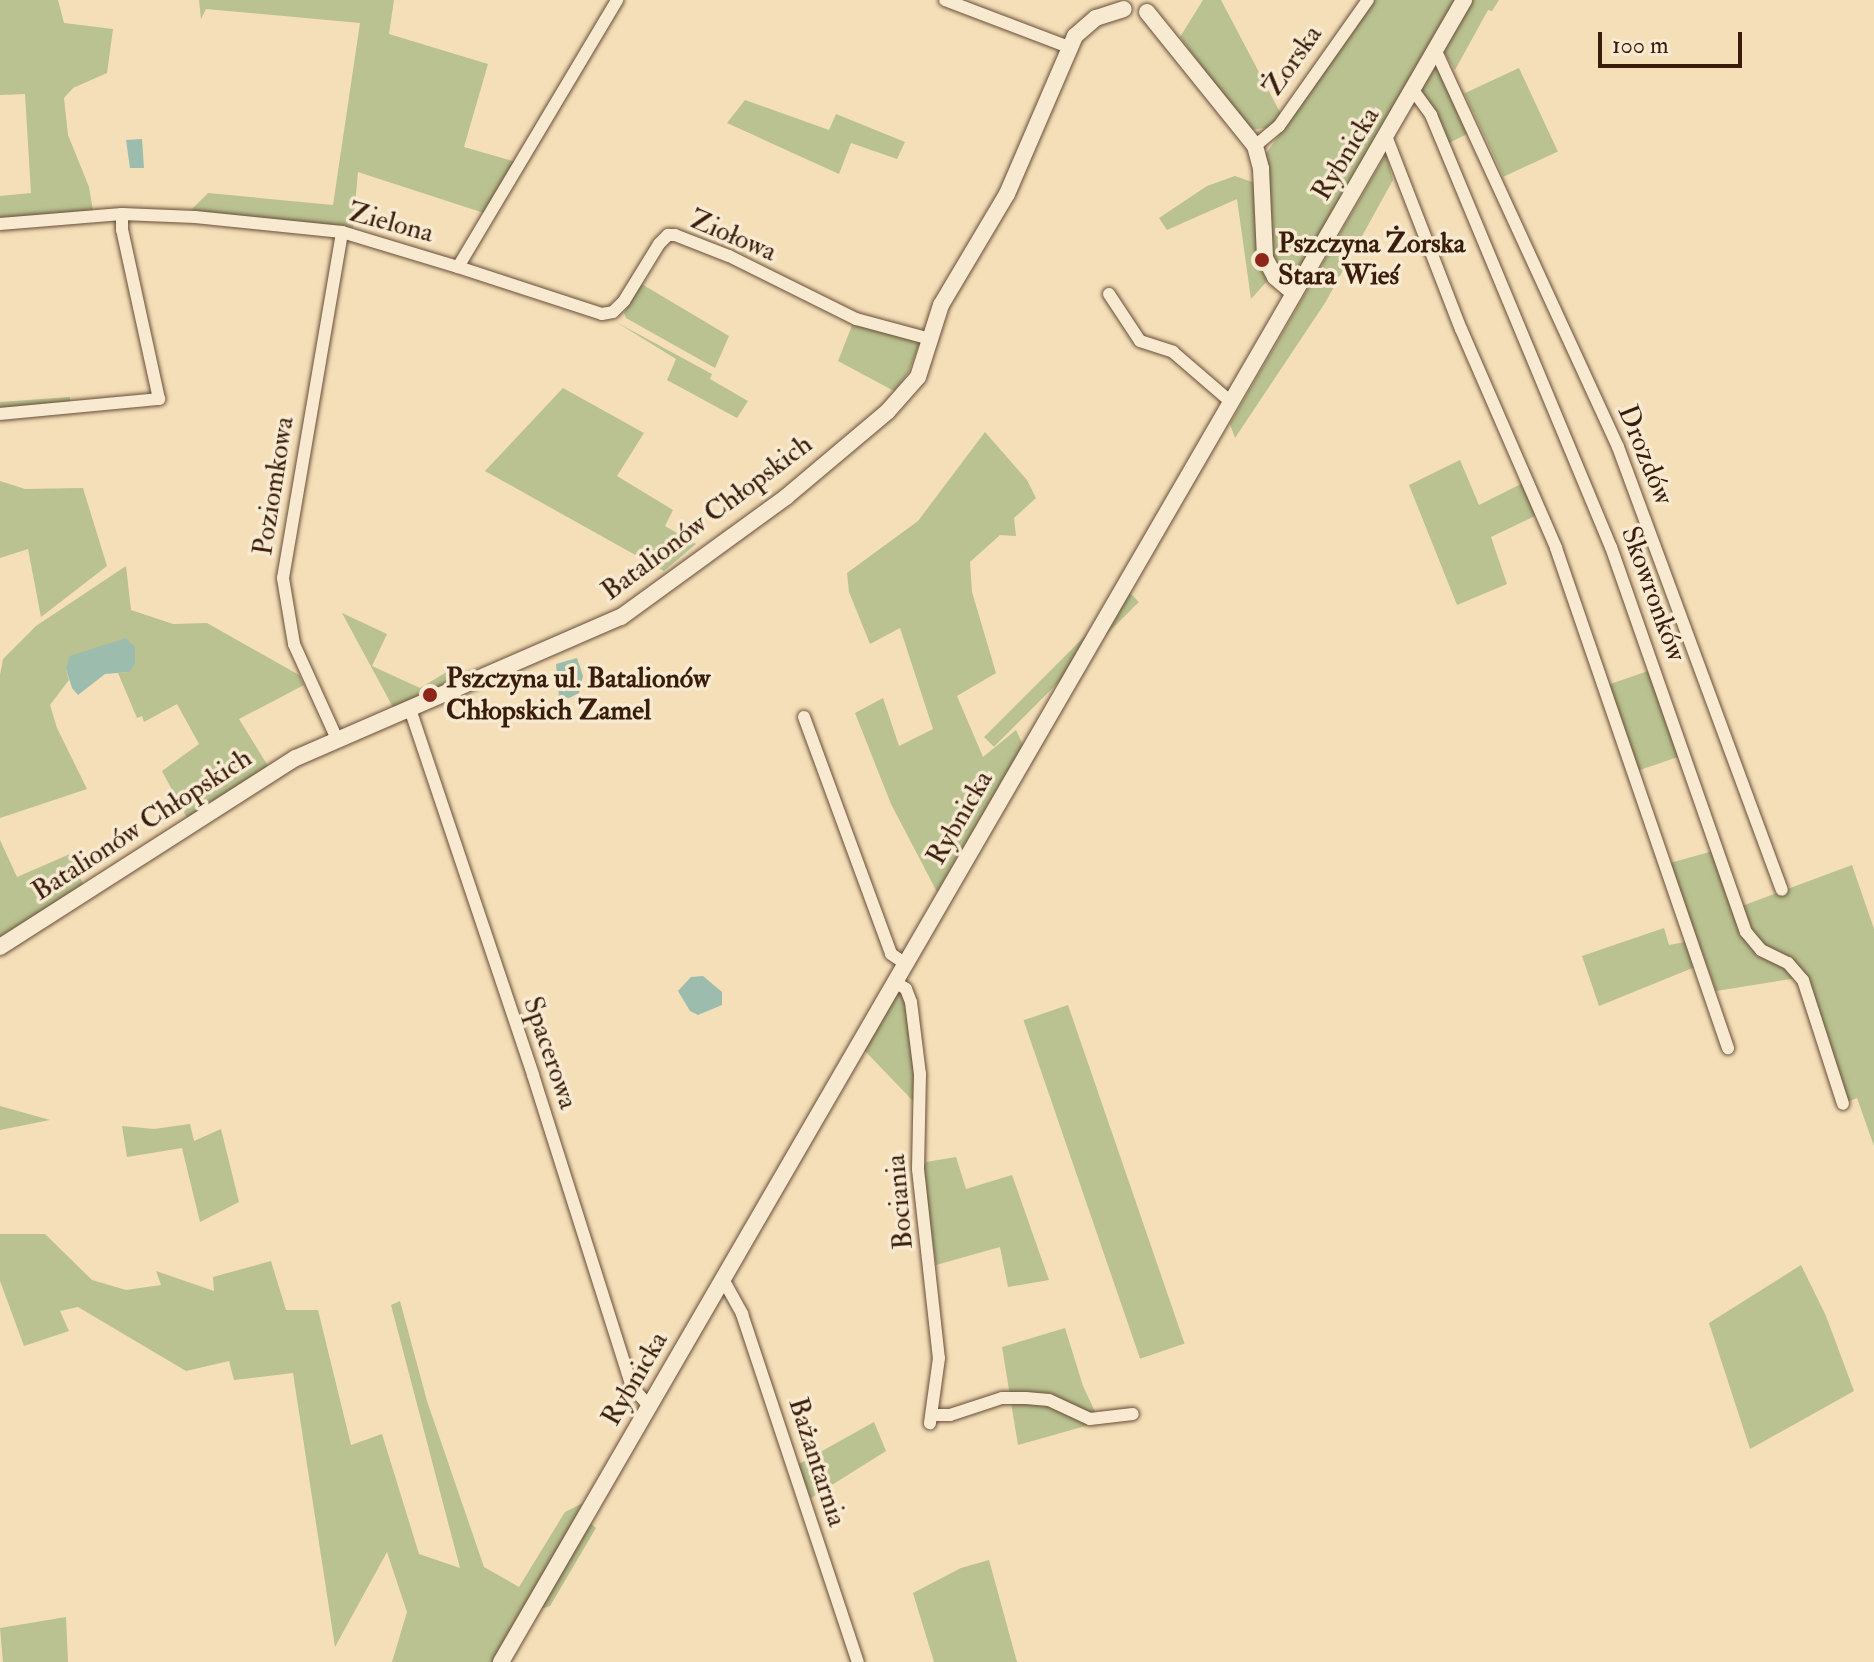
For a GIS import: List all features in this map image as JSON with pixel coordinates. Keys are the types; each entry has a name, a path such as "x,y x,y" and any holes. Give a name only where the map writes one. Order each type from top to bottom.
{"main road":[{"name":"Rybnicka","path":"507,1658 1464,0"},
{"name":"Batalionów Chłopskich","path":"0,947 264,776 337,739 602,627 651,597 786,497 888,411 918,377 941,305 1014,180 1075,36 1096,18 1124,3"},
{"path":"1124,3 1135,19 1147,6"},
{"name":"Żorska","path":"1147,6 1255,146 1261,169 1265,258 1275,277 1294,293"}],"street":[{"name":"Zielona","path":"0,224 122,214 195,217 342,232 458,267 617,0"},
{"path":"945,0 1069,47"},
{"name":"Żorska","path":"1255,146 1279,126 1368,0"},
{"name":"Drozdów","path":"1435,49 1618,447 1782,890"},
{"name":"Skowronków","path":"1413,90 1431,115 1611,547 1746,932 1761,950 1788,963 1803,980 1843,1104"},
{"path":"1386,136 1461,329 1556,548 1728,1048"},
{"path":"0,414 159,399 122,230 122,214"},
{"name":"Poziomkowa","path":"337,739 294,644 283,578 342,232"},
{"name":"Ziołowa","path":"458,267 602,314 613,312 624,301 668,235 684,236 856,319 930,339"},
{"path":"1109,294 1140,341 1173,352 1231,402"},
{"name":"Spacerowa","path":"410,709 533,1075 632,1387 650,1407"},
{"path":"804,717 891,954 906,964"},
{"name":"Bociania","path":"895,982 906,989 911,1002 920,1074 918,1169 939,1358 931,1419 1002,1398 1049,1400 1090,1419 1133,1414"},
{"name":"Bażantarnia","path":"724,1281 730,1285 742,1314 858,1662"}],"green space":[{"path":"0,0 58,0 64,23 113,29 107,73 73,88 64,98 68,135 89,187 93,211 0,218 0,196 31,193 25,94 0,95"},
{"path":"199,0 394,0 389,34 488,64 464,147 516,162 487,214 358,172 353,228 191,210 208,193 333,205 360,23 206,9 201,19"},
{"path":"1203,0 1221,0 1282,116 1274,127 1249,130 1180,37"},
{"path":"1373,0 1456,0 1295,276 1286,275 1272,263 1265,155"},
{"path":"1473,0 1499,0 1492,11 1488,10 1455,70 1444,52"},
{"path":"1435,68 1443,73 1471,132 1447,144 1433,107 1421,90"},
{"path":"1519,68 1558,151 1504,177 1465,93"},
{"path":"745,100 829,130 836,114 905,142 897,159 851,143 839,174 727,123"},
{"path":"1386,154 1393,180 1325,303 1235,438 1230,424"},
{"path":"1235,176 1255,183 1270,278 1251,299 1237,199 1167,230 1159,218 1207,186"},
{"path":"640,283 729,336 715,368 626,318 624,313"},
{"path":"616,322 712,374 710,379 748,401 737,418 667,380 676,359"},
{"path":"853,323 920,343 908,373 894,391 838,361"},
{"path":"563,388 644,433 617,476 673,510 665,526 696,544 664,571 485,471"},
{"path":"70,397 70,402 0,409 0,402"},
{"path":"985,432 1027,480 1036,498 1014,518 1016,536 1000,535 970,562 972,592 996,673 957,696 983,757 1016,730 1023,745 937,892 891,804 855,713 883,698 899,746 933,729 900,628 870,644 849,592 847,573 918,521"},
{"path":"1460,460 1479,505 1523,483 1537,515 1491,537 1507,584 1457,605 1409,485"},
{"path":"0,481 25,489 83,488 107,566 41,617 28,549 0,558"},
{"path":"126,566 131,610 173,624 207,623 299,675 304,685 239,719 268,766 187,818 162,771 199,744 177,704 144,722 142,716 137,718 118,673 129,672 66,669 69,680 50,705 57,728 87,789 0,818 0,675 3,659 36,626"},
{"path":"1129,592 1139,602 994,747 984,737"},
{"path":"342,613 387,634 372,666 420,688 460,664 472,678 395,711"},
{"path":"1651,670 1681,756 1639,770 1609,684"},
{"path":"0,840 17,877 70,854 84,886 0,942"},
{"path":"1713,851 1742,906 1852,865 1874,929 1874,1146 1857,1098 1843,1104 1797,978 1716,991 1670,863"},
{"path":"1664,928 1669,945 1685,942 1695,967 1599,1006 1582,956"},
{"path":"899,991 904,995 912,1033 915,1103 864,1050"},
{"path":"1068,1005 1185,1343 1140,1359 1024,1020"},
{"path":"0,1106 50,1120 0,1130"},
{"path":"190,1124 194,1141 221,1129 239,1202 200,1222 182,1148 127,1157 122,1126 154,1129"},
{"path":"956,1157 966,1189 1012,1175 1049,1280 1008,1287 1000,1247 936,1265 922,1169 926,1162"},
{"path":"0,1234 45,1234 92,1280 126,1290 161,1285 156,1271 214,1291 213,1277 271,1261 286,1310 318,1310 351,1445 382,1434 419,1554 460,1568 391,1305 400,1301 427,1401 484,1567 519,1587 565,1512 583,1503 495,1662 392,1662 407,1612 387,1552 335,1647 293,1373 234,1380 229,1361 186,1371 78,1307 60,1311 69,1331 24,1346 0,1281"},
{"path":"1801,1265 1826,1316 1854,1391 1750,1449 1709,1323"},
{"path":"1065,1328 1083,1386 1100,1422 1018,1445 1002,1347"},
{"path":"874,1422 886,1451 811,1498 797,1465"},
{"path":"589,1522 596,1528 550,1606 538,1610"},
{"path":"989,1560 1017,1662 934,1662 913,1593 961,1568"},
{"path":"66,1617 68,1662 3,1662 0,1628"}],"shaded area":[{"path":"142,139 144,168 130,168 126,140"},
{"path":"126,638 135,647 135,664 129,672 105,674 78,695 72,688 66,669 70,656"},
{"path":"577,658 583,676 579,693 569,698 559,697 556,664"},
{"path":"703,976 722,992 722,1005 698,1015 690,1011 678,991 691,977"}],"place":[{"name":"Pszczyna Żorska Stara Wieś","path":"1262,260"},
{"name":"Pszczyna ul. Batalionów Chłopskich Zamel","path":"430,695"}]}
